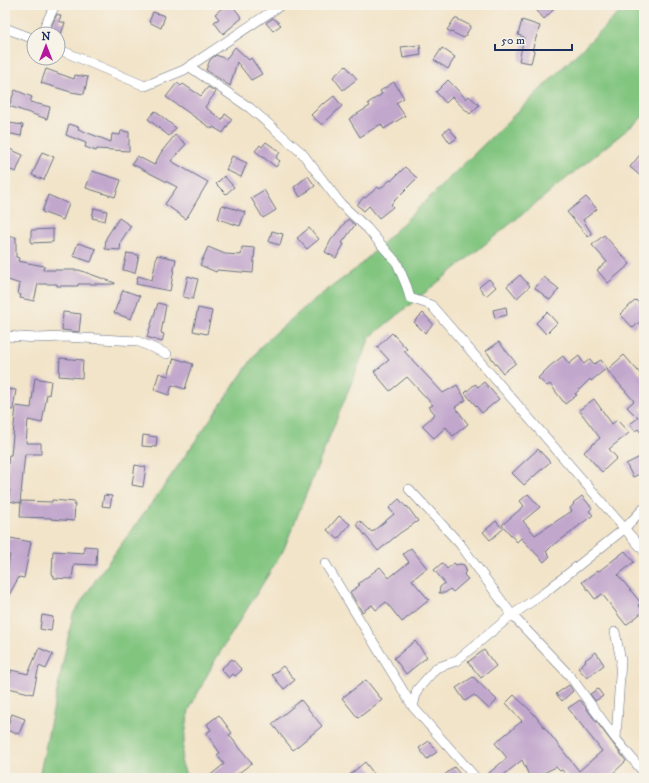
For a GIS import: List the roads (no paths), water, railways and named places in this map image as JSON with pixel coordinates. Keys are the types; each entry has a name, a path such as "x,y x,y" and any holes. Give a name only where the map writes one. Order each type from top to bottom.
{"street":[{"path":"45,26 54,5"},
{"path":"66,52 145,86 190,67 280,5"},
{"path":"5,28 26,36"},
{"path":"190,67 250,108 302,153 341,204 367,228 397,264 410,298 431,305 644,551"},
{"path":"5,336 37,338 80,337 137,341 167,354"},
{"path":"410,490 460,544 512,615 570,676 616,739 644,773"},
{"path":"413,707 417,690 436,668 456,661 512,615 544,593 624,529 644,508"},
{"path":"325,563 413,707 476,778"},
{"path":"615,632 621,660 616,739"}]}
